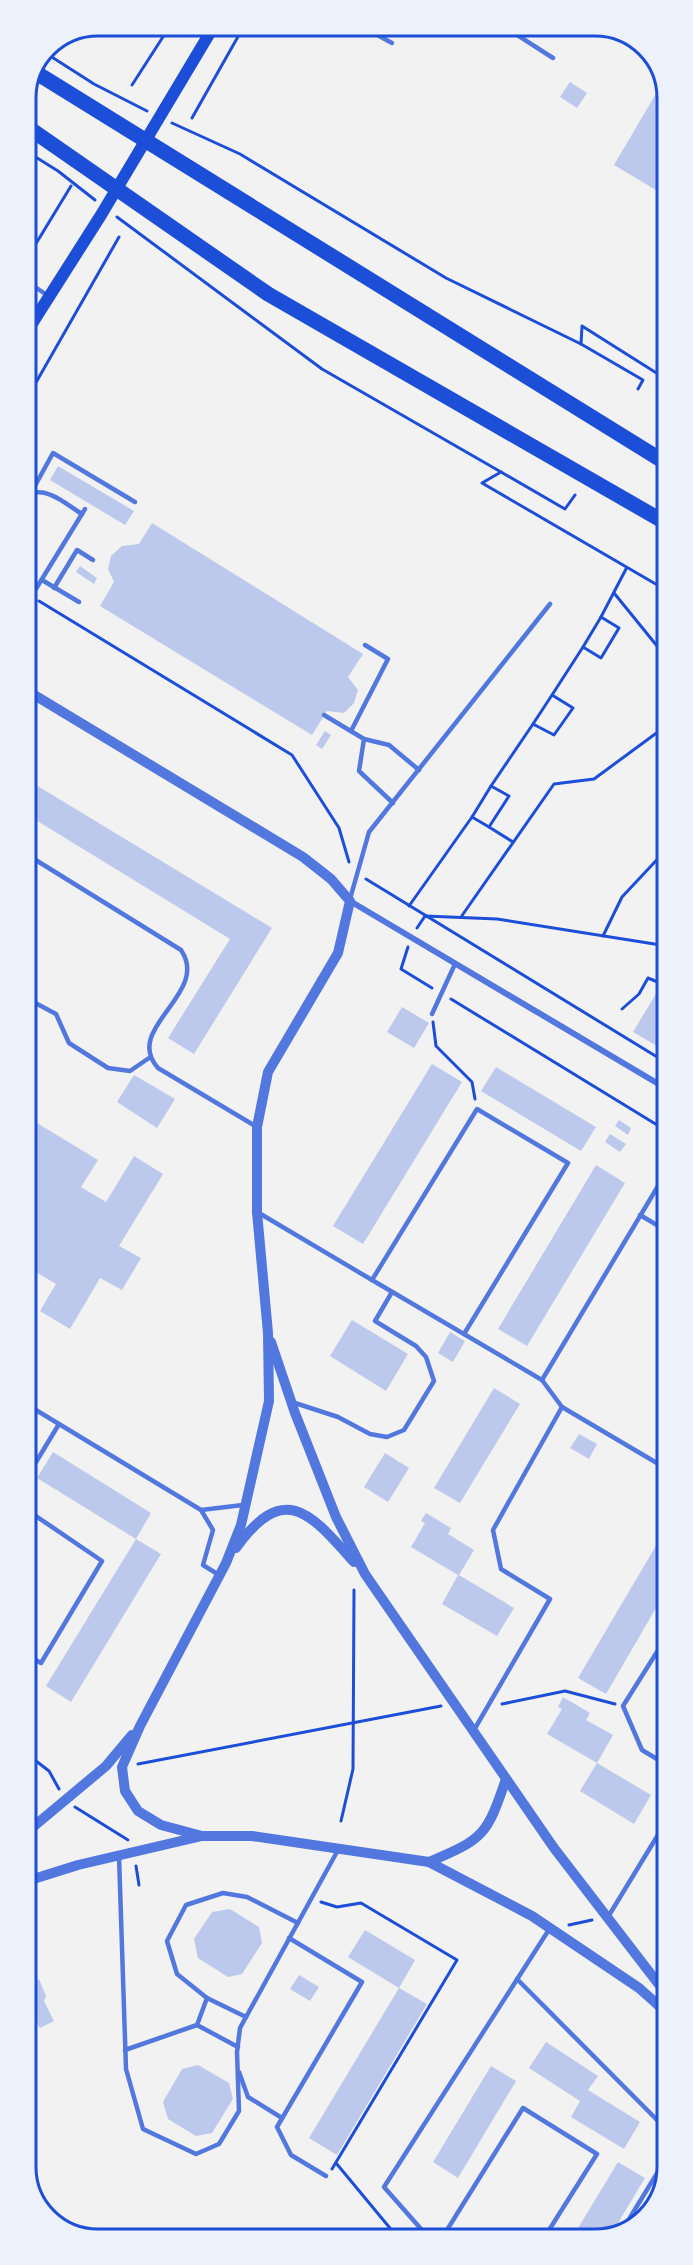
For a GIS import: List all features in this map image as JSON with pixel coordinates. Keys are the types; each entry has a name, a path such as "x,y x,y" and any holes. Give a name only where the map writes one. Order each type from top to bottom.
{"main road":[{"path":"36,317 104,210 208,36"},
{"path":"41,75 657,457"},
{"path":"36,133 268,294 657,518"}],"street":[{"path":"36,696 303,857 331,879 350,901 657,1083"},
{"path":"226,1563 241,1525 269,1401 268,1333 257,1212 257,1127 268,1072 338,953 350,901"},
{"path":"268,1333 291,1402 336,1517 365,1574 554,1848 657,1982"},
{"path":"202,1836 161,1825 138,1811 124,1791 122,1767 140,1726 226,1563 252,1526 270,1512 291,1509 306,1514 322,1526 365,1574"},
{"path":"36,1825 106,1766 140,1726"},
{"path":"429,1862 469,1845 491,1822 506,1779"},
{"path":"36,1878 78,1865 202,1836 252,1836 429,1862 550,1928 639,1988 657,2004"}],"lane":[{"path":"379,36 392,43"},
{"path":"519,36 553,58"},
{"path":"36,288 49,297"},
{"path":"36,482 53,453 135,502"},
{"path":"36,494 49,494 83,512 36,590"},
{"path":"54,588 77,550 93,560"},
{"path":"42,580 79,602"},
{"path":"350,901 369,832 550,604"},
{"path":"351,731 388,659 365,645"},
{"path":"324,715 363,739 390,745 419,770"},
{"path":"363,739 358,771 393,803"},
{"path":"36,860 181,950 188,961 188,977 148,1042 149,1058 158,1068 257,1127"},
{"path":"432,1014 455,964"},
{"path":"36,1003 56,1014 69,1042 108,1068 129,1071 149,1058"},
{"path":"372,1280 477,1108 568,1163 464,1334"},
{"path":"542,1380 657,1187"},
{"path":"257,1212 542,1380 562,1407 657,1463"},
{"path":"640,1215 657,1225"},
{"path":"291,1402 338,1417 376,1436 387,1437 404,1430 434,1381 426,1357 416,1346 375,1321 392,1292"},
{"path":"473,1732 550,1599 501,1569 493,1530 562,1407"},
{"path":"36,1410 201,1510 213,1530 203,1565 219,1575"},
{"path":"36,1462 59,1424"},
{"path":"201,1510 246,1505"},
{"path":"36,1516 102,1561 41,1663 36,1660"},
{"path":"657,1651 622,1706 642,1750 657,1760"},
{"path":"608,1917 657,1837"},
{"path":"119,1856 126,2069 143,2129 196,2154 219,2144 239,2111 237,2067 240,2028 339,1849"},
{"path":"246,2017 207,1998 177,1974 167,1941 186,1905 223,1893 247,1897 298,1923"},
{"path":"421,2229 384,2187 550,1928"},
{"path":"289,1938 362,1982 277,2127 291,2155 326,2176"},
{"path":"517,1979 657,2119"},
{"path":"197,2025 207,1998"},
{"path":"125,2050 197,2025 238,2047"},
{"path":"237,2067 248,2097 282,2118"},
{"path":"448,2229 523,2108 597,2154 550,2229"},
{"path":"631,2217 656,2176"}],"path":[{"path":"132,85 164,36"},
{"path":"192,118 238,36"},
{"path":"52,57 94,84 154,114"},
{"path":"164,119 240,154 446,278 581,344 644,380 638,389"},
{"path":"36,157 58,171 104,210 322,369 565,509 575,495"},
{"path":"36,244 71,186"},
{"path":"36,382 119,237"},
{"path":"581,344 582,326 657,373"},
{"path":"501,472 482,483 657,585"},
{"path":"409,906 472,817 583,647 627,569"},
{"path":"614,593 657,646"},
{"path":"36,599 292,755 339,828 349,863 358,873 657,1057"},
{"path":"583,647 601,658 619,628 601,617"},
{"path":"533,724 554,735 573,708 552,694"},
{"path":"461,917 554,784 594,778 657,732"},
{"path":"489,827 509,796 491,786"},
{"path":"472,817 514,842"},
{"path":"603,936 622,897 657,860"},
{"path":"622,1009 639,994 648,978 657,982"},
{"path":"432,1014 436,1046 472,1082 477,1108"},
{"path":"341,1821 353,1769 354,1590"},
{"path":"36,1670 41,1663"},
{"path":"488,1707 565,1691 622,1706"},
{"path":"122,1767 454,1704"},
{"path":"36,1761 49,1771 65,1801 130,1841 139,1885"},
{"path":"311,1899 337,1907 361,1903 457,1960 336,2163 326,2176"},
{"path":"550,1928 608,1917"},
{"path":"336,2163 391,2229"}],"building":[{"path":"570,82 587,93 577,108 560,97"},
{"path":"657,93 657,191 614,165"},
{"path":"58,466 134,511 125,525 50,480"},
{"path":"152,523 363,654 348,677 358,690 354,703 344,713 327,711 312,735 100,606 114,582 108,569 111,556 122,546 139,544"},
{"path":"80,566 97,578 94,584 76,572"},
{"path":"325,731 331,735 322,749 316,745"},
{"path":"36,785 272,928 194,1054 168,1038 230,939 36,820"},
{"path":"657,992 657,1046 633,1032"},
{"path":"402,1007 429,1023 414,1048 387,1032"},
{"path":"432,1064 462,1082 363,1244 333,1226"},
{"path":"496,1067 596,1127 581,1151 481,1091"},
{"path":"134,1075 175,1099 157,1128 117,1102"},
{"path":"619,1120 631,1128 628,1135 615,1126"},
{"path":"37,1123 98,1160 81,1187 106,1202 134,1156 163,1174 119,1246 141,1258 122,1290 100,1278 70,1329 40,1311 56,1284 36,1272"},
{"path":"610,1134 626,1144 620,1152 605,1142"},
{"path":"596,1165 625,1183 527,1346 498,1329"},
{"path":"352,1320 408,1354 386,1391 330,1356"},
{"path":"450,1332 465,1341 453,1362 438,1353"},
{"path":"494,1388 520,1404 460,1503 434,1488"},
{"path":"579,1434 597,1444 589,1459 570,1448"},
{"path":"53,1452 151,1513 136,1539 37,1478"},
{"path":"385,1453 409,1468 388,1502 364,1487"},
{"path":"426,1513 451,1528 448,1534 474,1550 459,1575 514,1608 497,1636 442,1604 458,1575 411,1547 425,1523 421,1521"},
{"path":"136,1539 161,1554 71,1702 46,1686"},
{"path":"657,1544 657,1606 606,1694 578,1678"},
{"path":"563,1697 590,1713 586,1720 613,1735 597,1763 547,1734 562,1709 558,1707"},
{"path":"597,1763 651,1795 634,1824 580,1791"},
{"path":"230,1909 259,1927 262,1943 242,1974 228,1977 198,1958 194,1939 212,1912"},
{"path":"365,1930 415,1960 399,1988 348,1957"},
{"path":"299,1975 319,1987 310,2001 290,1989"},
{"path":"39,1979 46,1996 44,2001 54,2021 40,2028 36,2021 36,1980"},
{"path":"399,1988 427,2004 337,2155 309,2138"},
{"path":"546,2042 598,2076 588,2090 640,2122 624,2149 571,2117 580,2101 529,2068"},
{"path":"198,2065 229,2083 233,2099 212,2133 196,2136 168,2119 163,2102 182,2069"},
{"path":"491,2066 516,2081 458,2178 433,2162"},
{"path":"618,2162 645,2178 617,2225 607,2228 577,2229"}]}
